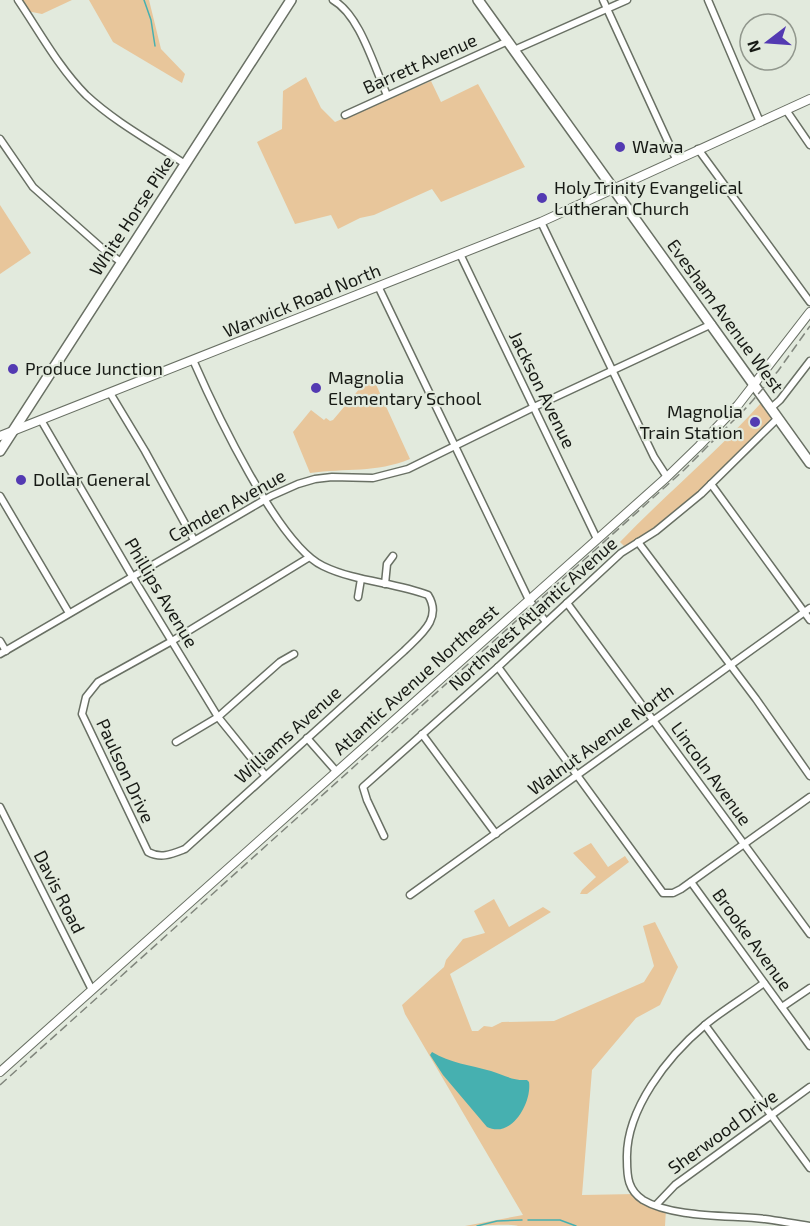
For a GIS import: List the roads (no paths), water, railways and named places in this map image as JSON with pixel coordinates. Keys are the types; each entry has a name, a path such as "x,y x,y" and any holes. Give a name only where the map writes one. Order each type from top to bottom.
{"main road":[{"name":"White Horse Pike","path":"0,451 291,0"},
{"name":"Evesham Avenue West","path":"478,0 810,463"}],"street":[{"path":"18,0 57,59 86,94 107,112 185,164"},
{"path":"333,0 348,13 361,36 387,95"},
{"path":"603,0 676,159"},
{"path":"514,50 627,0"},
{"path":"708,0 760,122"},
{"name":"Barrett Avenue","path":"345,115 508,41"},
{"name":"Warwick Road North","path":"0,436 541,222 810,99"},
{"path":"786,110 810,145"},
{"path":"0,139 33,187 102,249 121,262"},
{"path":"698,149 810,302"},
{"path":"541,222 654,457 667,477"},
{"name":"Jackson Avenue","path":"460,254 597,539"},
{"path":"378,286 529,600 546,622"},
{"name":"Atlantic Avenue Northeast","path":"0,1072 667,477 699,446 754,385 810,312"},
{"name":"Camden Avenue","path":"3,652 265,499 315,479 373,478 390,476 408,469 712,324"},
{"path":"193,360 218,417 265,499 298,548 308,558 332,570 385,584 387,564 393,556"},
{"path":"771,408 780,400 810,361"},
{"path":"110,393 194,540"},
{"name":"Northwest Atlantic Avenue","path":"384,836 363,787 498,667 621,553 675,516 711,484 778,418"},
{"name":"Phillips Avenue","path":"41,420 218,717 265,775"},
{"path":"711,484 807,610 810,620"},
{"path":"0,496 69,613"},
{"path":"638,542 731,665 810,776"},
{"path":"172,641 308,558"},
{"path":"358,597 361,579"},
{"name":"Williams Avenue","path":"154,855 172,854 185,849 430,625 434,612 428,594 385,584"},
{"name":"Lincoln Avenue","path":"567,603 810,934"},
{"name":"Walnut Avenue North","path":"410,895 807,610"},
{"path":"0,641 3,652"},
{"name":"Paulson Drive","path":"154,855 148,852 138,834 82,714 88,694 98,682 172,641"},
{"path":"177,742 218,717 280,662 294,654"},
{"path":"498,667 658,888 664,893 673,893 691,882 810,796"},
{"path":"422,734 496,834"},
{"path":"307,738 336,771"},
{"name":"Davis Road","path":"0,807 92,990"},
{"name":"Brooke Avenue","path":"691,882 810,1046"},
{"path":"764,982 705,1025 679,1050 655,1081 639,1105 631,1128 626,1156 627,1178 633,1191 645,1201 672,1211 765,1219 810,1226"},
{"path":"782,1007 810,988"},
{"path":"705,1025 810,1168"},
{"name":"Sherwood Drive","path":"657,1205 675,1185 810,1087"}],"water":[{"path":"432,1052 453,1061 513,1079 527,1080 529,1090 524,1108 505,1128 487,1127 443,1075 430,1055"}],"waterway":[{"path":"144,0 151,20 155,46"},
{"path":"477,1226 497,1221 522,1220"},
{"path":"528,1220 560,1220 576,1226"}],"railway":[{"path":"0,1085 684,470 748,406 778,371 810,326"}],"place":[{"name":"Wawa","path":"620,147"},
{"name":"Holy Trinity Evangelical Lutheran Church","path":"542,198"},
{"name":"Produce Junction","path":"13,369"},
{"name":"Magnolia Elementary School","path":"316,388"},
{"name":"Magnolia Train Station","path":"755,422"},
{"name":"Dollar General","path":"21,480"}]}
